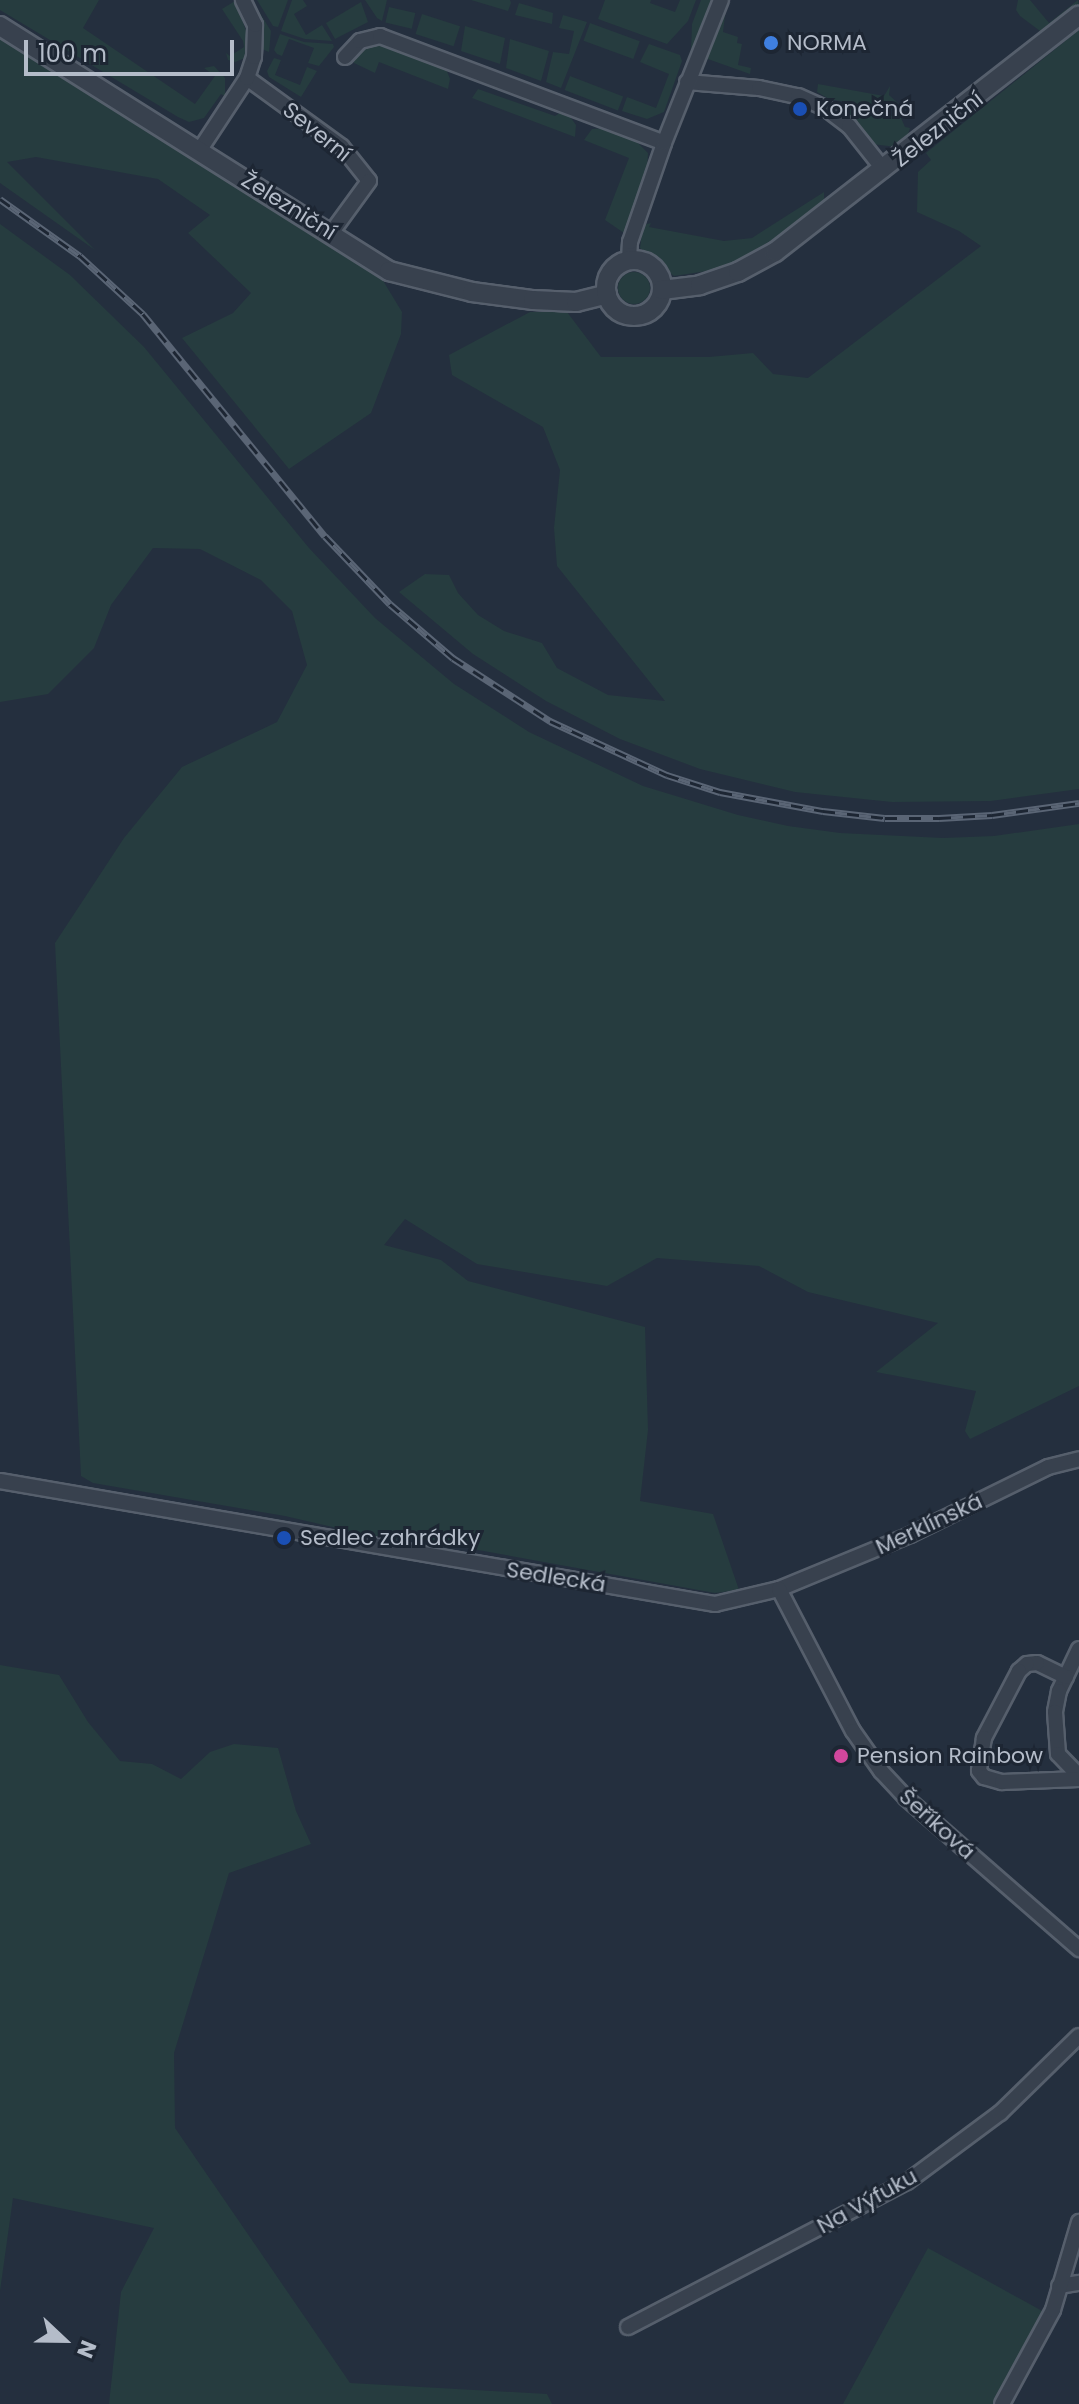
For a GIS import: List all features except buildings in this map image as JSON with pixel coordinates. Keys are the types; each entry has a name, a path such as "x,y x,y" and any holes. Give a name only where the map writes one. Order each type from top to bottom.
{"street":[{"path":"199,151 247,78 257,36 243,0"},
{"path":"629,260 630,242 664,143 721,0"},
{"name":"Železniční","path":"662,290 700,285 738,272 775,252 1079,15"},
{"name":"Železniční","path":"0,26 332,232 389,271 472,292 576,302 607,294"},
{"path":"345,57 360,41 380,36 664,143"},
{"name":"Severní","path":"247,78 342,147 369,181 332,232"},
{"path":"687,82 759,88 798,96 825,108 849,126 884,170"},
{"path":"629,260 652,266 660,277 662,290 652,310 637,316 617,310 607,294 611,272 629,260"},
{"name":"Merklínská","path":"779,1589 910,1535 1048,1467 1079,1459"},
{"name":"Sedlecká","path":"0,1481 715,1604 779,1589"},
{"name":"Šeříková","path":"779,1589 853,1731 881,1771 906,1798 1079,1949"},
{"path":"1079,1649 1055,1712 1058,1754 1079,1778"},
{"path":"1066,1677 1037,1663 1027,1664 1019,1671 984,1738 979,1771 984,1777 1002,1782 1079,1778"},
{"name":"Na Výfuku","path":"628,2327 907,2182 1000,2113 1079,2036"},
{"path":"1002,2404 1053,2310 1079,2222"},
{"path":"1059,2286 1079,2283"}],"green space":[{"path":"0,0 99,0 83,28 195,104 215,76 204,68 214,66 225,78 225,96 221,94 204,118 189,122 0,10"},
{"path":"257,0 288,0 278,27 273,26"},
{"path":"292,0 303,0 307,6 294,14 306,35 322,25 332,41 305,39 281,31"},
{"path":"365,0 387,0 382,21 377,18"},
{"path":"471,0 510,0 511,3 508,11"},
{"path":"605,0 651,0 650,3 675,12 680,0 696,0 688,21 667,44 598,19"},
{"path":"701,0 711,0 691,53 692,24"},
{"path":"727,0 723,32 738,37 737,43 742,44 738,65 751,68 750,74 705,58"},
{"path":"1018,0 1030,0 1049,23 1078,0 1079,6 1050,30 1040,31 1020,16 1016,10"},
{"path":"235,1 248,36 245,58 235,62 228,60 226,53 230,56 244,47 243,41 222,9"},
{"path":"361,2 368,22 335,39 326,23"},
{"path":"519,3 553,13 552,24 515,15"},
{"path":"389,7 415,13 412,29 385,23"},
{"path":"258,10 271,31 269,52 262,49"},
{"path":"422,14 460,26 454,46 416,34"},
{"path":"563,15 587,22 561,88 546,82 553,52 569,54 574,31 559,28"},
{"path":"590,23 640,41 633,59 584,41"},
{"path":"465,26 505,38 500,64 461,51"},
{"path":"1079,30 1079,789 991,801 892,802 795,792 700,769 620,739 546,701 473,654 399,592 425,574 449,575 458,593 478,615 504,631 542,643 557,668 608,695 665,701 557,566 554,528 560,470 543,427 452,375 449,355 530,312 567,312 601,357 709,357 753,353 773,374 808,378 981,246 959,231 917,212 918,172 931,160 926,153"},
{"path":"280,34 304,42 333,44 334,47 319,66 308,63 314,48 289,39 282,56 277,54 274,50"},
{"path":"0,39 379,274 402,312 401,334 371,413 289,469 182,338 233,313 251,293 188,233 210,215 158,179 36,157 7,162 95,250 0,183"},
{"path":"510,39 549,51 541,81 506,68"},
{"path":"376,41 445,66 450,79 448,89 379,62 375,73 354,63 352,58 361,47"},
{"path":"649,44 680,55 682,61 664,112 647,119 622,111 627,97 656,108 669,74 640,62"},
{"path":"274,58 281,60 275,75 300,85 307,67 317,71 301,97 269,77 267,71"},
{"path":"570,76 623,96 618,110 565,90"},
{"path":"818,84 884,96 890,86 889,95 900,105 897,111 829,99 817,92"},
{"path":"478,89 555,116 563,111 576,125 575,137 472,98"},
{"path":"829,101 901,118 905,127 910,128 908,134 896,147 872,144 827,104"},
{"path":"604,128 634,139 648,153 647,170 624,233 605,220 629,158 584,140 592,129"},
{"path":"824,192 824,203 796,225 737,262 714,270 674,276 640,248 643,225 651,223 649,227 724,241 752,238"},
{"path":"0,224 70,275 144,347 309,548 375,618 454,684 529,732 643,786 738,815 788,826 840,833 943,838 994,836 1079,824 1079,1386 970,1439 965,1431 976,1391 876,1372 938,1323 808,1292 759,1266 657,1258 607,1286 477,1264 405,1219 384,1245 441,1260 468,1281 645,1327 648,1430 640,1501 713,1514 739,1590 715,1593 406,1537 389,1540 285,1516 93,1483 81,1476 55,943 124,838 182,767 277,722 307,665 292,611 261,580 200,549 153,548 111,605 94,648 48,694 0,702"},
{"path":"634,272 645,277 650,288 645,299 634,304 623,299 618,288 623,277"},
{"path":"0,1665 59,1675 88,1722 120,1761 152,1764 181,1779 210,1752 234,1744 278,1748 296,1811 311,1844 229,1873 174,2053 175,2128 350,2383 547,2394 552,2404 109,2404 121,2292 154,2228 13,2198 0,2291"},
{"path":"928,2248 1044,2312 994,2404 843,2404"}],"railway":[{"path":"0,199 80,256 143,314 325,536 390,604 453,658 550,721 667,775 720,792 823,811 885,818 939,818 992,815 1079,803"}],"place":[{"name":"NORMA","path":"771,43"},
{"name":"Konečná","path":"800,109"},
{"name":"Sedlec zahrádky","path":"284,1538"},
{"name":"Pension Rainbow","path":"841,1756"}]}
